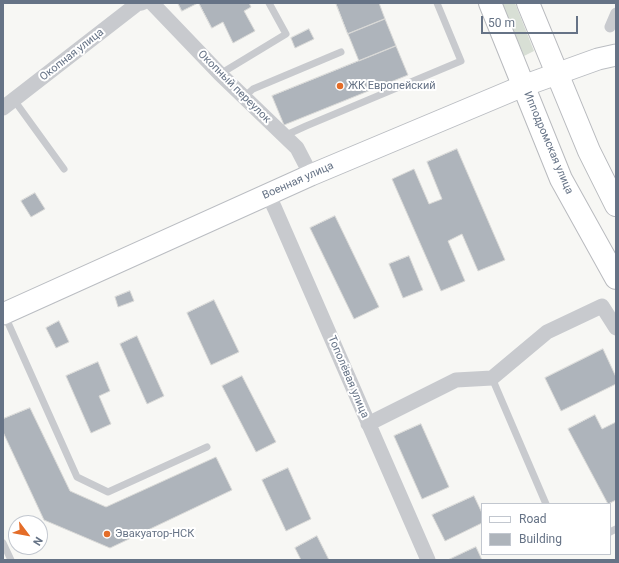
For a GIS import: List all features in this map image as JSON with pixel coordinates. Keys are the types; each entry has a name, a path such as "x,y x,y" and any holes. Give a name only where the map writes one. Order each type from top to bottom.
{"highway":[{"name":"Ипподромская улица","path":"490,3 561,179 616,278"},
{"path":"528,3 589,151 616,205"}],"main road":[{"name":"Военная улица","path":"3,314 311,175 523,86 607,57 616,47"}],"street":[{"name":"Окопная улица","path":"9,104 137,4 142,3"},
{"name":"Окопный переулок","path":"152,3 220,74 297,148 311,175"},
{"path":"610,27 616,13"},
{"name":"Тополёвая улица","path":"268,194 428,560"},
{"path":"368,424 456,380 492,378 547,332 602,306 616,328"}],"lane":[{"path":"220,74 286,34 269,3"},
{"path":"284,136 461,61 437,3"},
{"path":"244,98 253,89 341,52"},
{"path":"9,104 64,169"},
{"path":"3,314 77,477 108,492 207,447"},
{"path":"492,378 546,503"},
{"path":"3,543 11,560"}],"shaded area":[{"path":"502,3 515,3 534,51 524,56"}],"building":[{"path":"178,3 198,3 182,11"},
{"path":"199,3 249,3 251,7 244,11 255,31 233,43 223,22 212,28"},
{"path":"336,3 379,3 385,19 348,34"},
{"path":"385,19 396,46 359,61 348,34"},
{"path":"309,29 314,39 295,48 291,38"},
{"name":"ЖК Европейский","path":"396,46 408,75 284,125 272,96"},
{"path":"457,149 505,260 478,271 462,234 448,241 465,281 441,291 392,179 414,169 429,204 442,199 427,162"},
{"path":"35,193 45,209 31,217 21,201"},
{"path":"335,216 379,307 354,319 310,228"},
{"path":"409,256 423,290 403,298 389,264"},
{"path":"130,291 134,301 118,307 115,297"},
{"path":"214,300 239,352 211,365 187,313"},
{"path":"59,321 69,342 56,348 46,328"},
{"path":"137,336 164,396 147,404 120,344"},
{"path":"603,349 616,377 616,384 561,411 545,378"},
{"path":"98,362 110,391 99,396 111,424 91,433 66,376"},
{"path":"242,376 276,442 256,452 222,386"},
{"path":"30,408 70,491 106,507 216,457 232,490 110,548 48,522 48,515 42,515 3,432 3,419"},
{"path":"595,415 602,429 616,422 616,500 607,503 568,429"},
{"path":"421,424 449,487 422,499 394,436"},
{"path":"288,468 311,519 286,531 262,480"},
{"path":"474,496 481,511 481,523 445,541 432,515"},
{"path":"317,536 329,560 301,560 295,548"},
{"path":"476,547 482,560 448,560"}],"place":[{"name":"ЖК Европейский","path":"340,86"},
{"name":"Эвакуатор-НСК","path":"107,534"}]}
